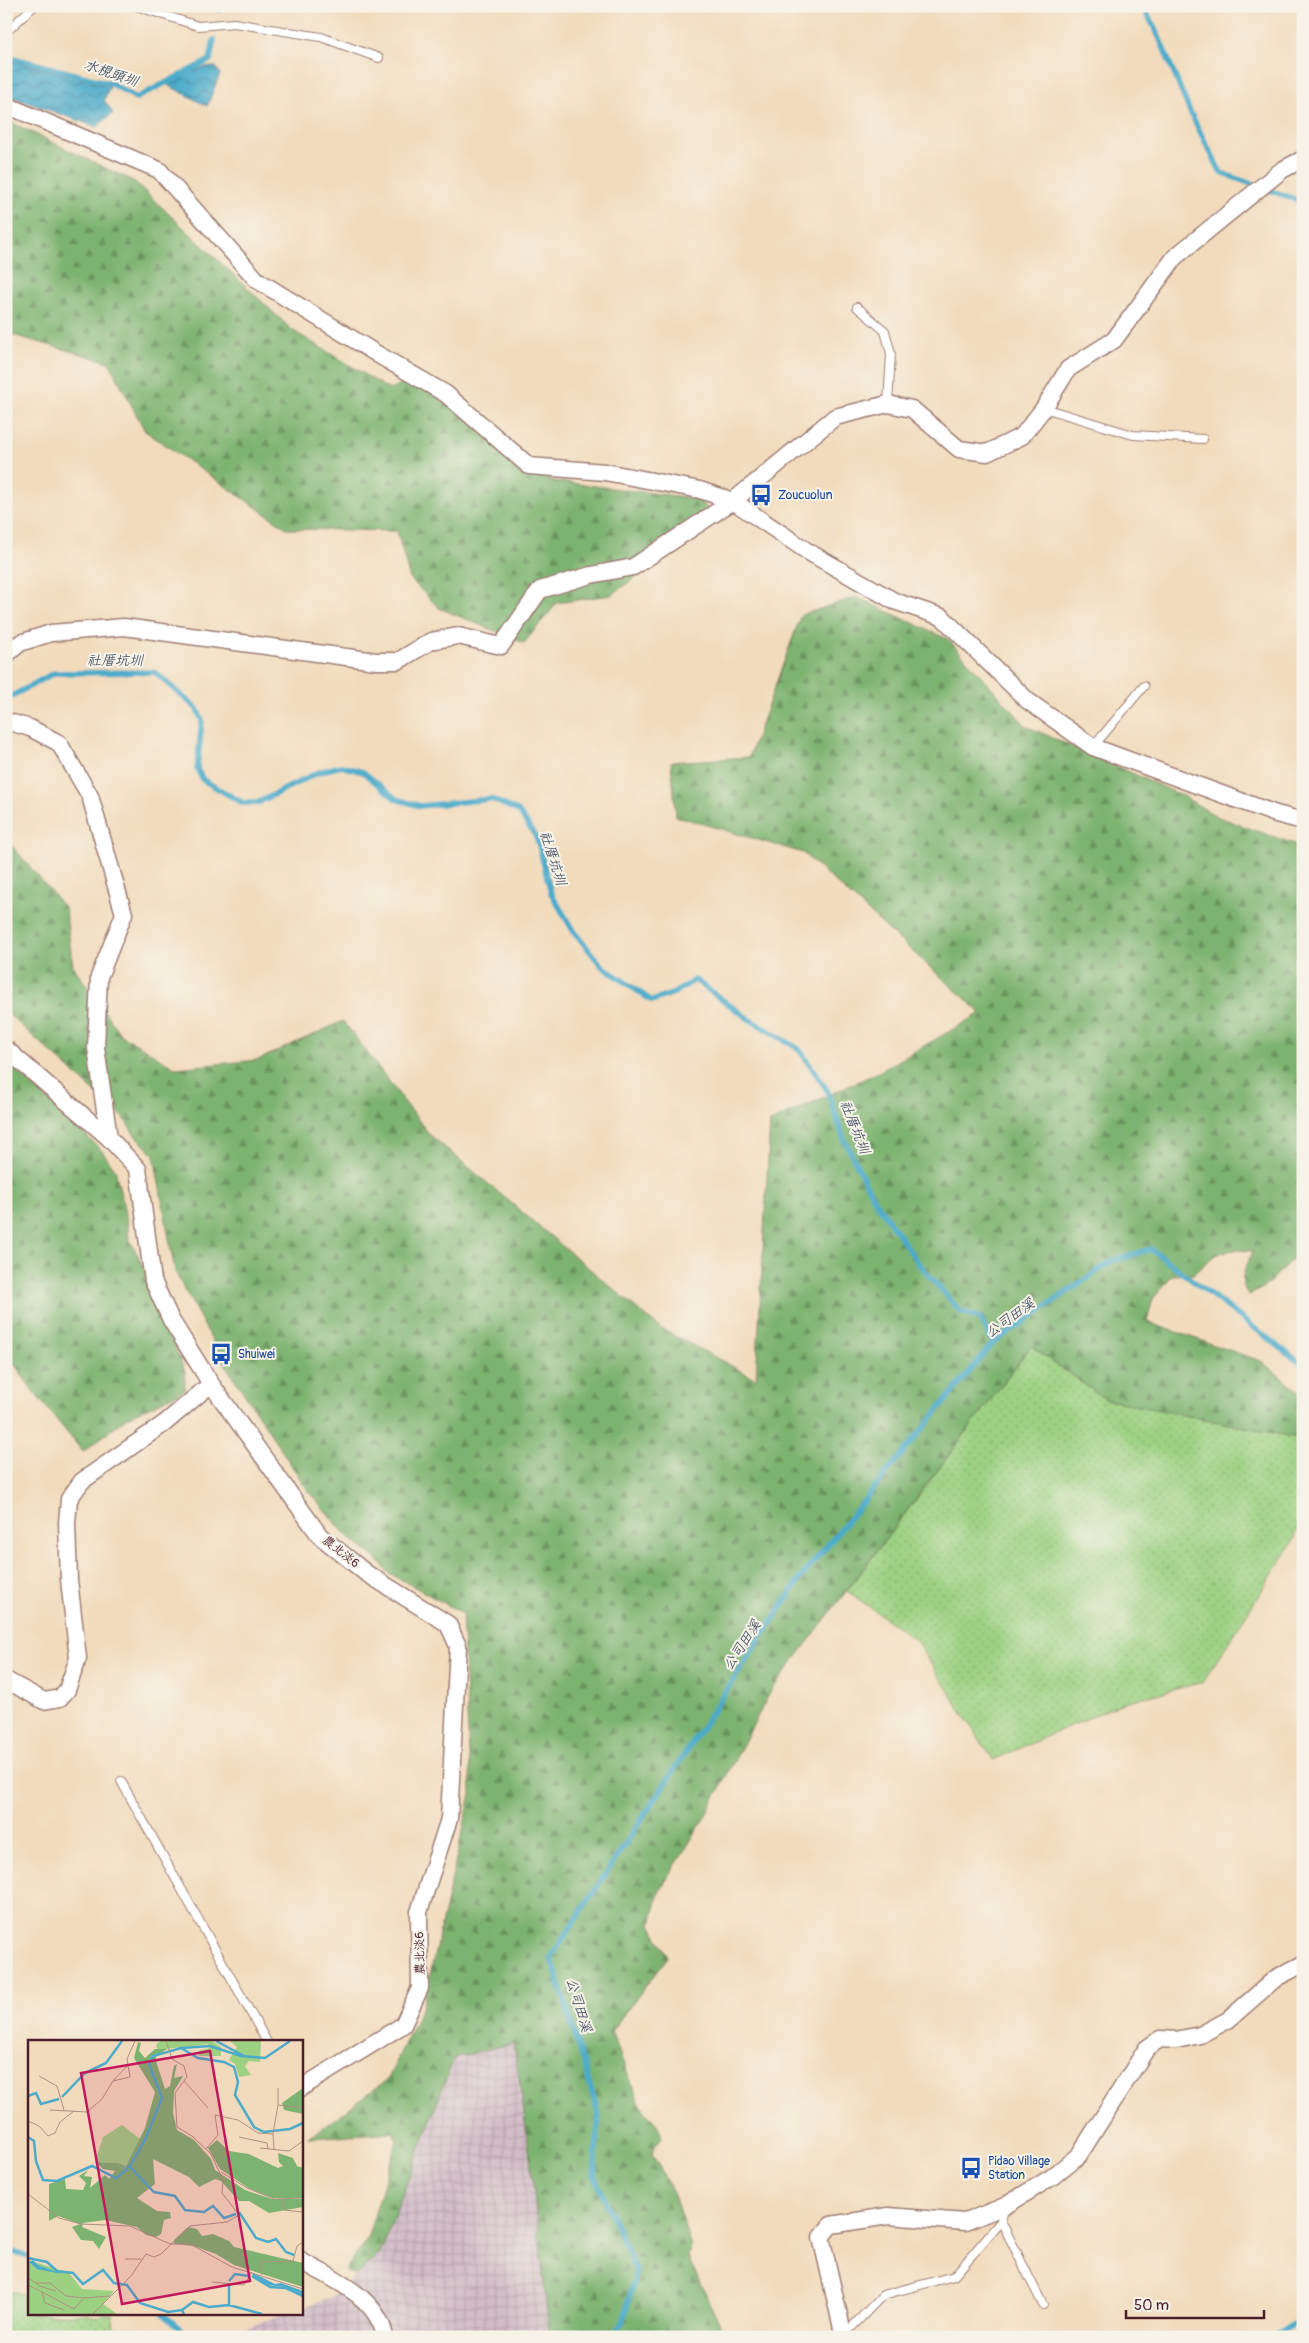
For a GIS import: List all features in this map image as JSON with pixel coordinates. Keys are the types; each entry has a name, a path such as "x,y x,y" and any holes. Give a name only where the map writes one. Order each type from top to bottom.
{"street":[{"path":"6,105 159,170 258,280 377,354 446,394 529,466 606,472 700,490 733,501 807,551 894,601 942,618 1028,701 1093,747 1276,814 1303,821"},
{"path":"6,655 20,643 51,633 124,627 376,661 398,661 431,641 458,636 501,646 540,590 591,575 633,567 733,501 834,417 888,404 912,409 959,449 986,453 1022,436 1044,408 1068,369 1114,340 1174,257 1282,170 1303,159"},
{"path":"6,721 30,728 59,743 90,796 124,914 99,977 96,1048 109,1138"},
{"name":"農北淡6","path":"6,1049 109,1138 138,1169 153,1281 171,1320 211,1384 320,1536 366,1573 448,1624 458,1646 449,1819 419,1912 420,1988 403,2025 302,2085"},
{"path":"6,1680 44,1701 60,1698 67,1690 78,1658 68,1580 67,1523 69,1499 82,1481 165,1423 211,1384"},
{"path":"844,2336 821,2238 831,2225 888,2216 965,2222 1003,2214 1079,2155 1147,2048 1160,2039 1176,2040 1200,2035 1228,2020 1276,1978 1303,1964"},
{"path":"302,2262 360,2295 383,2325 385,2337"}],"lane":[{"path":"6,32 34,6"},
{"path":"136,6 198,26 234,24 321,37 379,58"},
{"path":"857,307 885,331 892,354 888,404"},
{"path":"1044,408 1133,436 1203,439"},
{"path":"1093,747 1144,686"},
{"path":"120,1781 266,2040"},
{"path":"844,2336 883,2295 954,2276 1003,2214 1043,2305"}],"shaded area":[{"path":"514,2043 529,2148 550,2337 238,2337 238,2331 278,2316 302,2316 302,2308 333,2296 380,2254 454,2057"}],"green space":[{"path":"6,120 135,182 292,330 390,390 411,378 451,399 535,472 554,481 692,498 702,503 710,512 686,541 611,595 557,603 524,643 439,608 410,579 397,531 288,529 145,431 109,362 6,333"},
{"path":"856,597 948,639 1026,726 1181,795 1218,817 1303,847 1303,1251 1265,1286 1249,1295 1243,1284 1243,1279 1252,1251 1226,1251 1208,1261 1194,1274 1172,1275 1153,1299 1147,1322 1261,1361 1303,1395 1303,1439 1105,1399 1031,1346 771,1691 702,1822 659,1892 651,1924 668,1957 611,2031 642,2107 656,2123 660,2131 662,2138 655,2145 652,2154 673,2192 691,2246 688,2256 726,2337 550,2337 529,2148 514,2043 454,2058 380,2254 355,2276 345,2271 367,2239 397,2140 393,2132 309,2138 388,2079 423,2005 471,1794 462,1613 389,1573 374,1556 349,1538 309,1492 228,1369 175,1272 154,1155 133,1133 124,1118 6,1012 6,839 65,908 73,966 120,1034 176,1068 258,1060 343,1021 429,1134 660,1328 756,1379 770,1122 879,1072 981,1013 803,853 676,816 671,762 749,757 801,615"},
{"path":"6,1060 102,1151 115,1169 129,1238 141,1262 185,1372 185,1390 126,1418 83,1452 33,1391 6,1352"},
{"path":"1031,1346 1105,1399 1303,1439 1303,1517 1293,1542 1203,1682 1125,1702 993,1760 915,1639 847,1591"},
{"path":"6,2289 28,2296 28,2316 92,2316 98,2318 100,2316 112,2316 115,2337 6,2337"}],"water":[{"path":"6,59 110,87 104,100 113,113 97,127 6,95"},
{"path":"205,67 216,67 220,74 207,106 164,83"}],"waterway":[{"path":"1143,6 1159,37 1190,112 1221,173 1303,202"},
{"name":"水梘頭圳","path":"6,56 112,84 136,98 210,60 214,40"},
{"name":"社厝坑圳","path":"6,696 12,696 54,673 155,672 197,709 202,720 197,769 203,780 243,803 257,803 319,772 341,766 363,772 396,799 420,806 491,799 518,811 537,838 551,893 574,932 602,966 652,1001 674,993 695,980 749,1019 799,1049 827,1090 844,1139 872,1196 918,1263 960,1311 980,1318 993,1343"},
{"name":"公司田溪","path":"611,2337 623,2322 636,2271 594,2175 599,2115 551,1957 799,1580 993,1343 1112,1261 1151,1249 1303,1365"},
{"name":"公司田溪","path":"6,2250 28,2257"},
{"name":"公司田溪","path":"165,2316 190,2337"},
{"path":"1270,2337 1303,2320"}],"place":[{"name":"Zoucuolun","path":"761,495"},
{"name":"Shuiwei","path":"221,1354"},
{"name":"Pidao Village Station","path":"971,2168"}]}
